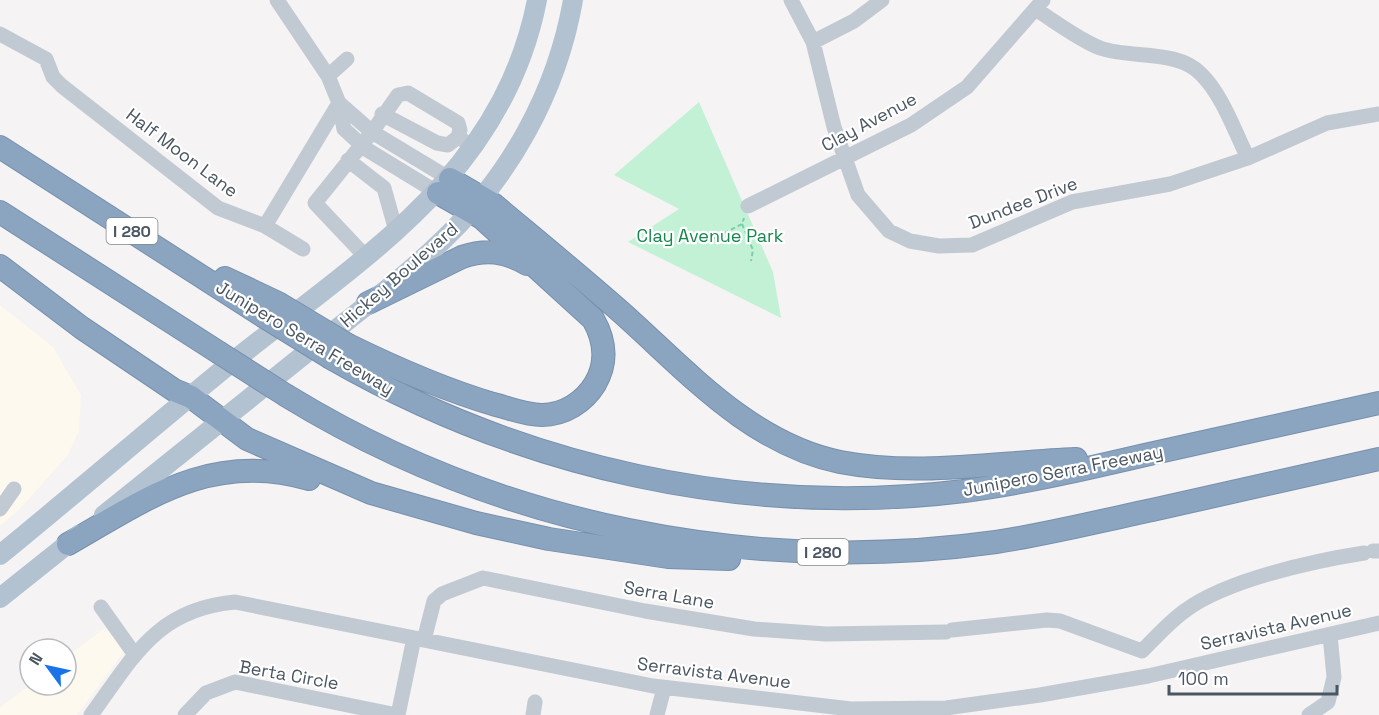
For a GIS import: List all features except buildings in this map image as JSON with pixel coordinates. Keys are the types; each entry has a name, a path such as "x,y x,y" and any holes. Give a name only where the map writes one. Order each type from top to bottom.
{"highway":[{"name":"Junipero Serra Freeway","path":"0,147 174,259 271,309 340,351 418,404 507,440 625,474 721,490 843,498 932,494 1012,484 1379,403"},
{"path":"444,186 476,204 615,307 736,414 792,447 840,462 899,468 1132,458"},
{"path":"340,351 488,402 527,413 559,412 578,403 594,387 603,367 604,347 593,319 546,276 476,204"},
{"name":"I 280","path":"0,212 287,396 403,457 471,486 541,509 618,528 682,540 754,549 827,552 925,550 1013,539 1379,459"},
{"path":"368,303 462,257 478,252 494,252 512,256 546,276"},
{"path":"0,266 82,328 174,390 191,397 253,442 371,493"},
{"path":"68,544 168,488 221,472 272,471 371,493 500,529 648,555 719,559 827,552"}],"main road":[{"name":"Hickey Boulevard","path":"0,555 396,231 444,186 463,136 512,80 537,0"},
{"name":"Hickey Boulevard","path":"0,598 434,249 476,204 513,154 541,103 562,47 573,0"}],"street":[{"path":"277,0 328,76 339,103 344,129 360,144 395,167 444,186"},
{"name":"Dundee Drive","path":"791,0 813,42 834,127 858,195 889,231 910,242 939,246 972,245 1072,202 1170,184 1248,158 1327,123 1379,114"},
{"path":"813,42 854,21 882,0"},
{"path":"1040,5 1100,48 1137,56 1180,60 1200,72 1217,93 1248,158"},
{"name":"Clay Avenue","path":"748,206 911,125 967,87 1040,5"},
{"name":"Half Moon Lane","path":"0,34 46,59 53,77 63,86 218,208 265,226 303,249"},
{"path":"328,76 346,59"},
{"path":"365,256 315,203 360,144 372,132 382,114 398,94 404,93 463,136 448,145 437,143 382,114"},
{"path":"265,226 339,103"},
{"path":"339,103 372,132 423,163 444,186"},
{"path":"423,163 426,138"},
{"path":"348,160 384,188 396,231"},
{"path":"384,188 395,167"},
{"path":"0,509 14,489"},
{"path":"1148,676 1142,651 1185,610 1208,596 1239,582 1372,552"},
{"name":"Serra Lane","path":"419,639 434,601 442,594 483,578 645,611 754,629 826,634 949,631 1047,620 1060,621 1142,651"},
{"name":"Serravista Avenue","path":"95,713 135,655 165,625 189,611 211,604 235,602 664,688 851,709 946,708 1148,676 1379,623"},
{"path":"101,608 135,655"},
{"path":"1309,715 1328,702 1334,677 1330,635"},
{"path":"398,715 419,639"},
{"name":"Berta Circle","path":"185,715 206,693 235,682 398,715"},
{"path":"657,715 664,688"}],"path":[{"path":"748,206 742,224 753,250 751,261"},
{"path":"711,240 742,224"}],"shaded area":[{"path":"0,305 53,347 81,395 79,431 68,455 20,509 0,526"},
{"path":"105,628 126,649 77,715 0,715 0,707 18,694 18,697 78,697 78,648"}],"green space":[{"name":"Clay Avenue Park","path":"699,102 773,272 781,318 628,242 679,209 614,175"}]}
